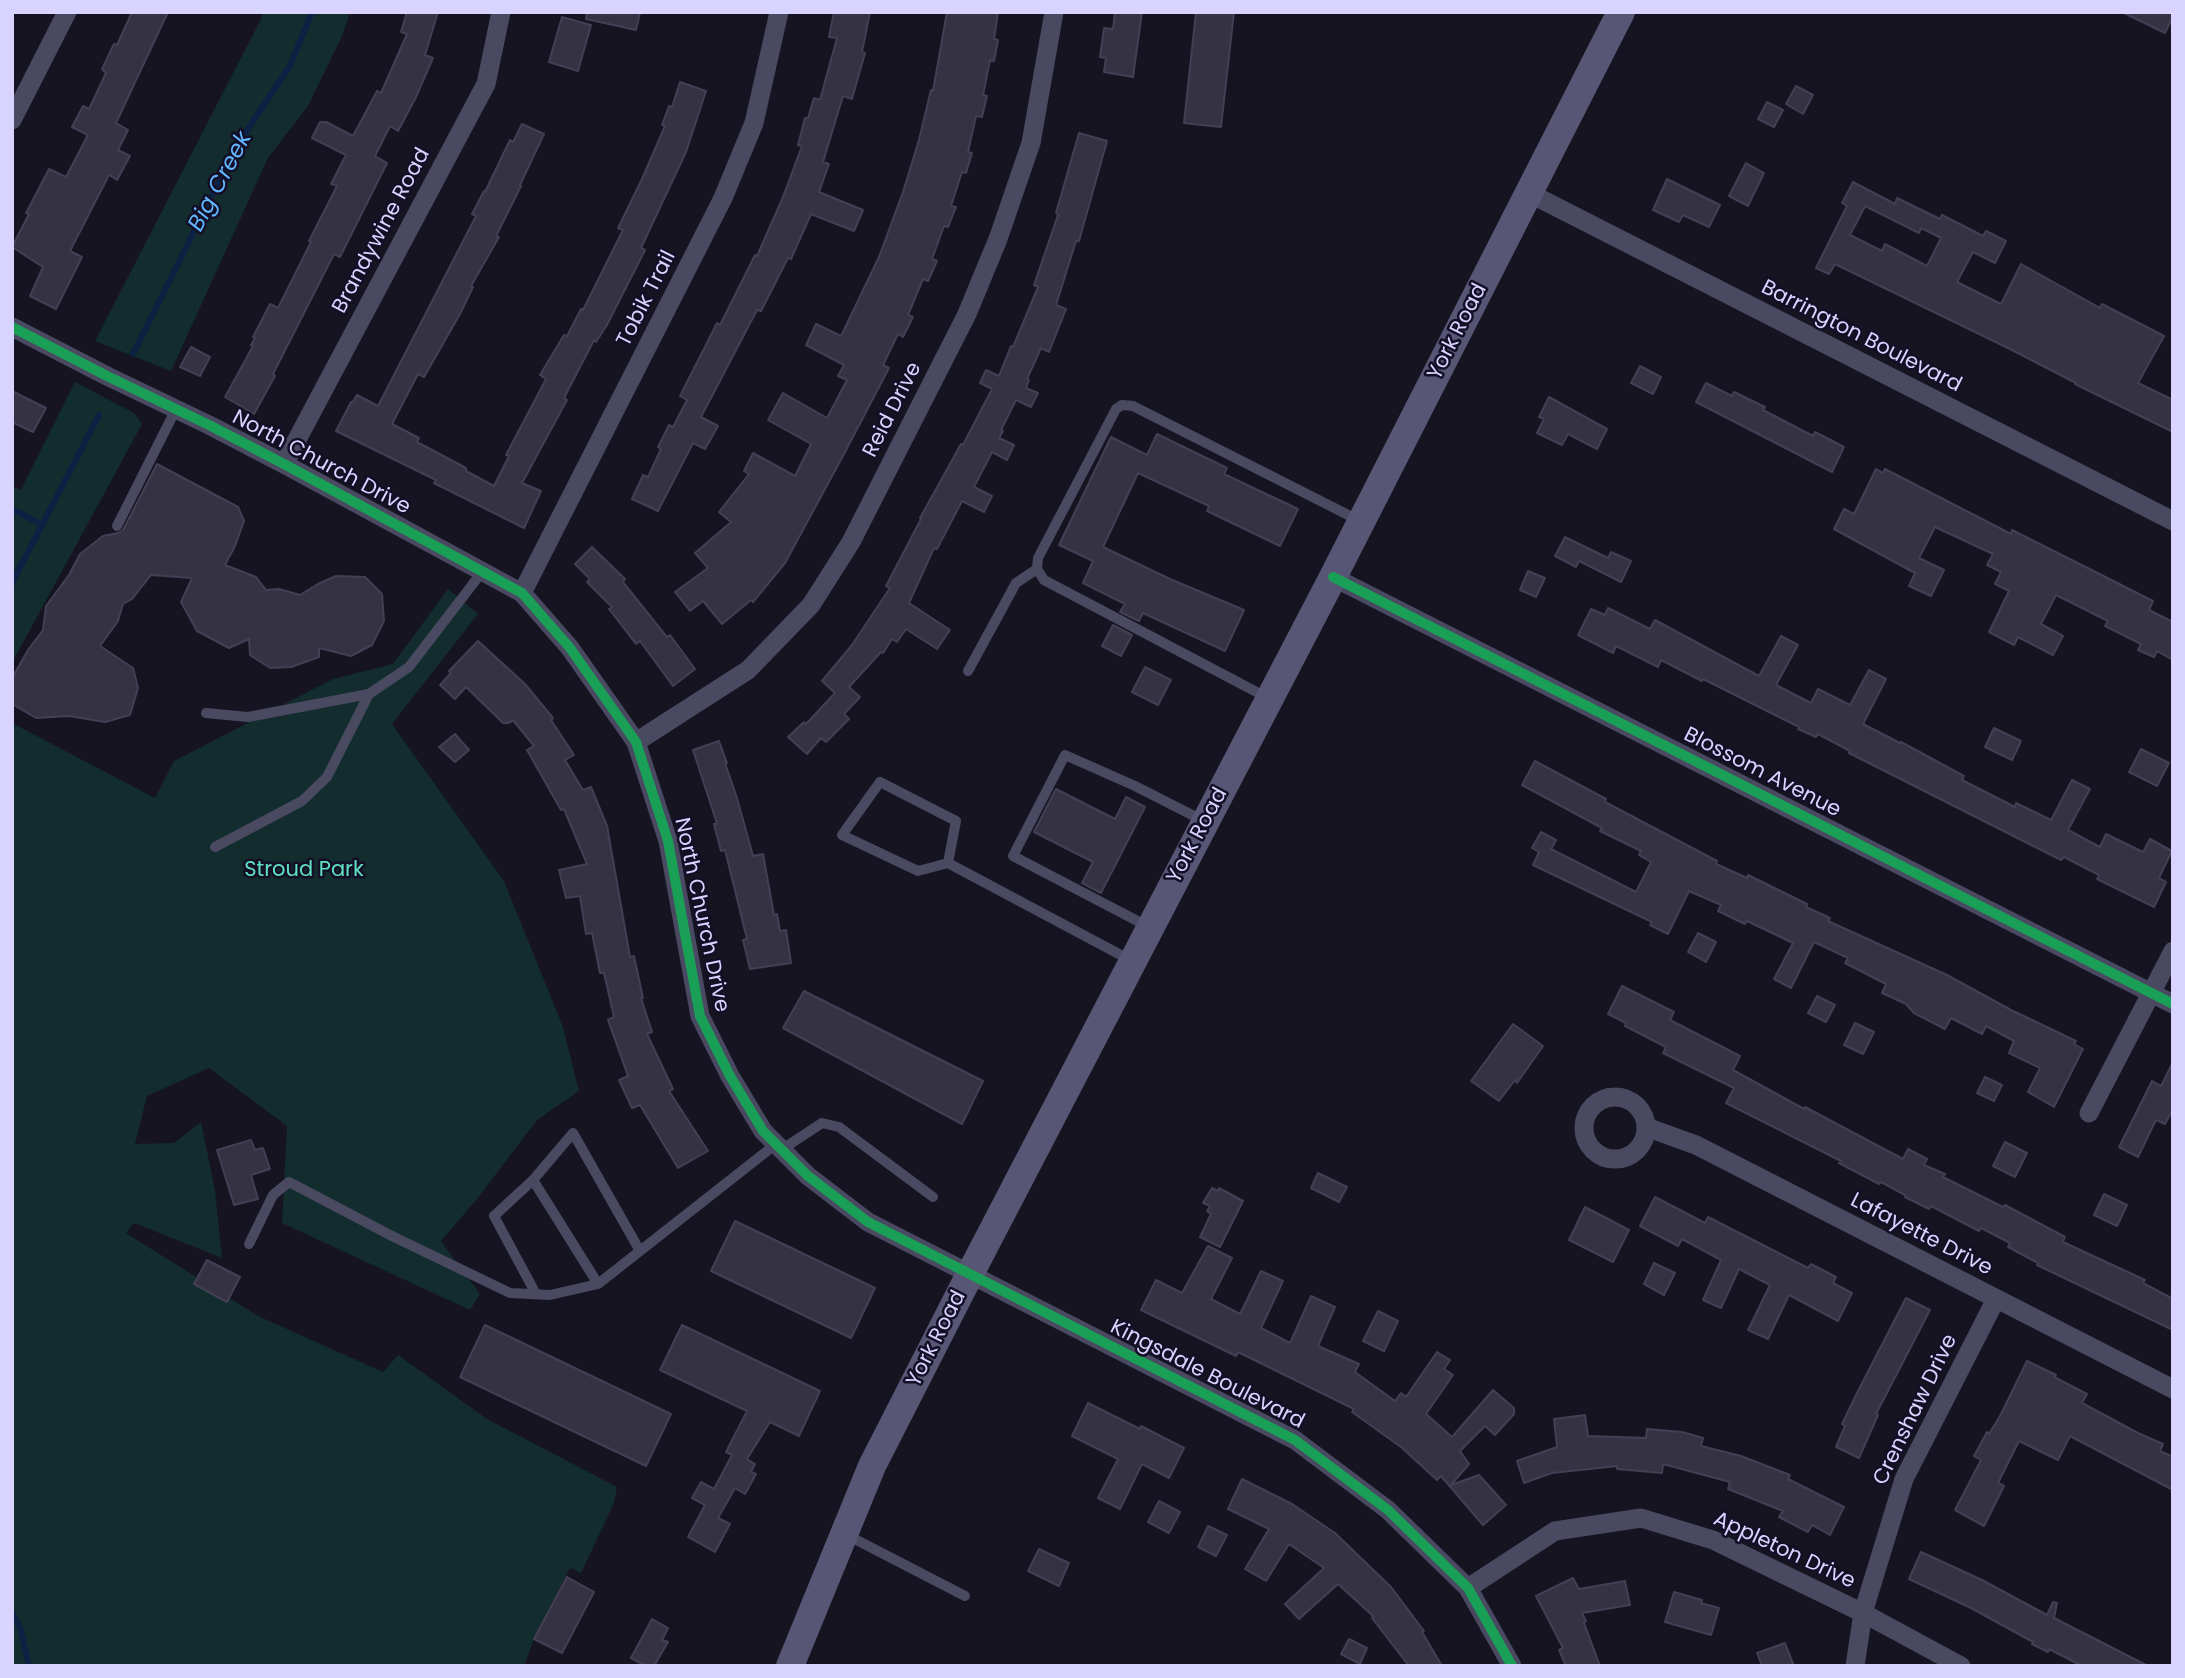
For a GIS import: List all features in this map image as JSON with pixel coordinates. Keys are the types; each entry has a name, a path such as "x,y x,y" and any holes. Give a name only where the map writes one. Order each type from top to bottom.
{"main road":[{"name":"York Road","path":"790,1666 873,1466 1333,577 1621,12"}],"street":[{"path":"12,120 67,12"},
{"name":"Brandywine Road","path":"284,464 486,84 501,12"},
{"name":"Tobik Trail","path":"522,593 723,198 754,123 779,12"},
{"name":"Reid Drive","path":"636,742 748,670 811,605 851,542 967,314 998,239 1031,143 1055,12"},
{"name":"Barrington Boulevard","path":"1529,193 2173,521"},
{"name":"North Church Drive","path":"12,327 284,464 522,593 570,648 636,742 668,841 701,1016 730,1076 763,1131 808,1177 868,1222 970,1274"},
{"name":"Blossom Avenue","path":"1333,577 2173,1004"},
{"path":"2089,1113 2173,951"},
{"name":"Lafayette Drive","path":"1646,1127 1696,1145 2173,1389"},
{"name":"Kingsdale Boulevard","path":"970,1274 1295,1440 1388,1510 1468,1588 1512,1666"},
{"name":"Crenshaw Drive","path":"1855,1666 1863,1613 1904,1479 1996,1299"},
{"name":"Appleton Drive","path":"1468,1588 1555,1531 1642,1518 1713,1540 1863,1613 1961,1666"}],"lane":[{"path":"1270,699 1044,580 1037,569 1038,558 1116,409 1122,405 1133,406 1361,522"},
{"path":"117,526 175,411"},
{"path":"968,671 1016,583 1037,569"},
{"path":"206,713 248,717 369,694 409,667 482,572"},
{"path":"215,847 302,802 327,778 369,694"},
{"path":"1150,928 1013,856 1065,755 1206,822"},
{"path":"948,863 956,821 880,782 842,835 918,871 948,863 1133,961"},
{"path":"249,1244 273,1195 289,1182 510,1293 551,1295 598,1284 779,1147 822,1123 839,1127 933,1197"},
{"path":"536,1294 494,1216 533,1180 573,1133 640,1251"},
{"path":"533,1180 598,1284"},
{"path":"845,1534 965,1596"}],"green space":[{"path":"263,12 350,12 342,36 308,106 268,158 171,371 95,341"},
{"path":"75,382 134,413 142,424 12,663 12,486 21,490"},
{"name":"Stroud Park","path":"448,589 478,614 392,724 504,881 563,1027 579,1091 537,1120 441,1241 480,1294 470,1310 282,1223 287,1126 209,1068 147,1096 135,1144 174,1143 201,1122 215,1190 222,1258 134,1223 126,1233 258,1316 383,1372 398,1355 487,1419 617,1487 614,1503 581,1573 570,1568 534,1639 524,1666 12,1666 12,723 155,798 174,761 333,679 393,664"}],"building":[{"path":"132,12 168,12 116,123 128,130 118,150 130,156 117,180 109,175 70,251 82,257 56,309 30,296 43,267 12,247 49,169 66,177 88,135 72,127 83,106 89,109 106,73 102,69"},
{"path":"407,12 438,12 425,55 433,58 398,131 390,126 375,156 387,163 340,257 334,254 254,414 225,397 253,346 253,337 270,304 278,308 311,242 309,241 337,186 331,184 346,155 312,138 320,122 326,122 353,136 377,91 381,93 407,34 401,32"},
{"path":"587,12 640,12 636,30 586,19"},
{"path":"834,12 870,12 862,52 865,53 852,99 843,96 823,162 829,164 819,192 863,210 854,231 811,214 791,259 788,258 761,311 757,310 701,417 718,426 705,449 693,443 658,511 632,499 643,475 648,477 669,425 673,427 687,400 680,396 717,323 720,325 755,255 757,256 783,197 802,146 798,145 805,118 808,118 814,98 820,100 837,38 829,37"},
{"path":"947,12 998,12 994,39 998,40 994,61 990,60 982,117 976,116 968,152 972,153 966,173 962,172 951,206 956,207 948,227 944,226 932,259 937,261 928,281 923,279 908,315 913,317 903,337 898,334 883,365 889,368 785,563 753,602 751,600 722,624 703,601 690,611 675,592 708,568 695,553 731,522 719,512 749,474 744,471 753,453 795,476 811,444 768,420 783,393 827,418 847,380 838,376 844,365 806,345 816,324 841,336 879,257 903,192 931,90 933,91"},
{"path":"1115,12 1142,12 1133,77 1104,72 1106,58 1100,57 1104,28 1113,29"},
{"path":"1196,12 1234,12 1221,127 1184,123"},
{"path":"2122,12 2173,12 2173,16 2165,33"},
{"path":"562,17 591,25 578,71 549,62"},
{"path":"680,82 706,91 686,152 641,248 645,250 607,325 596,342 594,340 564,398 567,400 522,483 541,491 524,528 434,483 436,480 336,431 357,395 378,406 476,216 472,214 510,140 513,142 522,124 544,134 496,236 499,237 471,286 473,287 460,314 424,377 418,374 392,424 419,438 417,442 494,486 509,456 506,455 546,379 540,375 564,335 567,336 581,309 583,310 623,230 618,228 665,126 662,125 669,106 672,107"},
{"path":"1796,86 1813,95 1803,114 1786,104"},
{"path":"1767,102 1783,110 1774,127 1758,119"},
{"path":"1079,133 1107,141 1079,241 1076,241 1056,305 1066,309 1049,352 1041,348 1027,379 1026,388 1038,393 1031,407 1016,400 999,438 1014,445 1007,460 992,452 974,487 992,496 984,512 962,501 937,549 934,548 909,603 950,630 937,649 906,629 897,642 892,639 883,653 881,652 849,687 860,697 844,714 849,719 826,742 821,738 807,754 788,737 804,722 806,724 835,693 822,681 852,645 890,588 886,586 920,518 992,389 980,383 986,370 999,376 1011,346 1013,347 1038,287 1034,285 1058,215 1056,213"},
{"path":"1746,163 1764,173 1748,206 1729,196"},
{"path":"1667,179 1720,205 1709,227 1683,215 1679,222 1653,210"},
{"path":"1853,182 1895,204 1897,198 1940,219 1942,215 1983,236 1986,231 2006,241 1995,263 1973,252 1957,282 2001,304 2021,264 2100,308 2102,304 2164,336 2138,383 2173,400 2173,432 1835,264 1829,274 1816,268 1847,206 1842,203","holes":["1865,206 1919,233 1921,228 1941,238 1927,266 1885,244 1882,251 1850,235"]},
{"path":"191,347 210,357 200,376 180,367"},
{"path":"1640,366 1661,377 1653,394 1631,383"},
{"path":"1706,383 1732,396 1734,392 1813,436 1815,432 1844,447 1832,472 1696,402"},
{"path":"12,391 46,408 33,432 12,422"},
{"path":"1549,397 1607,429 1597,449 1568,434 1562,445 1537,433 1544,419 1539,417"},
{"path":"1157,434 1227,468 1224,474 1298,509 1280,546 1207,511 1209,506 1138,473 1103,547 1244,610 1225,651 1143,613 1139,621 1120,612 1125,604 1083,583 1093,561 1059,545 1111,437 1147,455"},
{"path":"157,464 238,507 244,521 225,565 256,577 266,590 279,589 300,595 336,576 365,577 382,594 384,621 372,645 351,656 319,648 319,657 291,667 270,668 250,655 249,639 229,648 197,631 181,602 192,578 151,575 132,599 123,604 118,621 100,646 133,668 138,688 130,715 105,722 69,716 36,718 12,704 12,678 43,630 46,606 69,575 80,554 103,536 123,530"},
{"path":"1876,469 1883,473 1885,469 2011,534 2012,530 2153,601 2149,610 2173,622 2173,660 2157,651 2154,657 2138,650 2141,644 2105,626 2108,621 2056,595 2041,624 2063,636 2053,655 2018,637 2014,645 1989,632 2009,591 1995,584 2001,572 1987,565 1993,554 1935,527 1919,558 1944,570 1931,596 1909,586 1915,573 1834,529 1844,509 1854,514"},
{"path":"1565,537 1608,558 1611,552 1631,561 1621,582 1579,561 1576,567 1555,556"},
{"path":"592,547 625,579 623,582 667,637 670,635 695,669 673,686 640,641 636,644 609,609 612,607 587,582 590,579 575,564"},
{"path":"1528,571 1545,578 1536,597 1520,590"},
{"path":"1608,608 1650,629 1655,620 1759,676 1781,636 1798,645 1776,685 1811,703 1818,689 1850,705 1869,670 1886,679 1863,724 1964,776 1962,780 2015,807 2016,803 2051,820 2072,780 2090,789 2068,830 2100,847 2106,834 2143,852 2150,839 2172,851 2159,878 2166,882 2154,907 2097,879 2099,875 2064,857 2061,860 1849,753 1850,751 1818,734 1816,737 1798,729 1799,727 1703,679 1702,681 1661,660 1658,667 1616,646 1613,653 1578,635 1591,609 1605,615"},
{"path":"1113,625 1132,635 1121,656 1102,646"},
{"path":"478,641 525,684 553,718 551,720 574,755 565,760 583,790 591,787 607,826 630,957 634,956 641,998 652,1032 647,1034 673,1089 669,1091 708,1151 678,1168 640,1105 632,1108 619,1080 628,1076 608,1020 614,1017 604,973 600,973 592,933 586,934 580,896 566,898 559,870 587,864 564,809 561,810 527,750 534,746 513,720 503,723 466,687 455,699 440,685 451,673 449,671"},
{"path":"1145,667 1171,680 1158,705 1132,692"},
{"path":"1994,728 2021,741 2012,760 1985,747"},
{"path":"455,734 469,750 455,762 439,747"},
{"path":"719,741 753,856 763,854 774,915 777,914 780,931 786,930 791,963 750,969 743,940 747,939 725,850 721,851 714,824 717,824 693,750"},
{"path":"2141,749 2169,763 2157,786 2129,772"},
{"path":"1535,761 1606,799 1605,802 1717,861 1716,864 1747,878 1748,875 1807,904 1806,907 1830,918 1828,921 1947,975 2076,1041 2074,1044 2083,1049 2054,1107 2028,1092 2040,1068 2009,1053 2014,1041 1986,1026 1982,1034 1951,1018 1945,1029 1914,1013 1906,1004 1882,993 1886,984 1845,963 1848,958 1814,942 1791,988 1774,979 1793,943 1747,921 1745,924 1718,911 1721,905 1689,891 1668,934 1650,925 1652,922 1533,865 1539,852 1532,848 1541,832 1556,840 1551,849 1636,892 1651,862 1639,855 1641,851 1600,831 1602,828 1522,785"},
{"path":"1056,789 1115,819 1126,797 1145,807 1101,893 1082,883 1093,862 1034,832"},
{"path":"1698,933 1716,942 1706,962 1688,952"},
{"path":"1622,986 1674,1012 1670,1020 1740,1056 1733,1070 1903,1159 1908,1149 1927,1159 1924,1165 1945,1174 1943,1177 2003,1207 2005,1205 2065,1237 2063,1242 2145,1280 2143,1283 2173,1299 2173,1330 2037,1265 2038,1263 2008,1247 2010,1243 1981,1228 1979,1231 1931,1206 1929,1209 1726,1103 1734,1088 1663,1053 1666,1047 1608,1014"},
{"path":"804,991 983,1081 962,1124 783,1028"},
{"path":"1817,996 1835,1005 1826,1022 1808,1013"},
{"path":"1855,1023 1874,1032 1863,1054 1844,1045"},
{"path":"1513,1024 1543,1046 1517,1083 1515,1080 1499,1101 1471,1081"},
{"path":"2173,1062 2173,1109 2165,1124 2156,1120 2138,1157 2119,1147 2152,1081 2161,1086"},
{"path":"1985,1077 2002,1085 1994,1101 1977,1093"},
{"path":"251,1140 255,1150 263,1148 270,1169 251,1175 258,1199 234,1205 217,1150"},
{"path":"2005,1142 2027,1153 2015,1177 1993,1166"},
{"path":"1318,1173 1347,1187 1339,1202 1311,1188"},
{"path":"1212,1188 1218,1191 1219,1188 1243,1201 1220,1247 1200,1237 1211,1214 1207,1211 1210,1206 1203,1203"},
{"path":"2104,1194 2127,1205 2117,1226 2094,1215"},
{"path":"1655,1197 1705,1223 1708,1217 1808,1268 1811,1264 1836,1277 1833,1283 1852,1293 1838,1321 1789,1295 1768,1339 1748,1330 1770,1285 1739,1269 1721,1308 1703,1300 1721,1260 1682,1239 1678,1246 1640,1226"},
{"path":"1585,1207 1629,1230 1613,1262 1569,1240"},
{"path":"735,1221 875,1288 851,1338 711,1271"},
{"path":"1208,1246 1232,1258 1211,1299 1240,1314 1261,1271 1283,1281 1261,1328 1290,1343 1311,1296 1335,1307 1318,1346 1359,1364 1355,1372 1395,1401 1401,1393 1406,1397 1437,1352 1450,1360 1444,1369 1453,1375 1426,1414 1452,1437 1493,1390 1514,1408 1514,1414 1495,1435 1485,1426 1460,1451 1469,1464 1451,1485 1479,1475 1506,1505 1483,1525 1441,1476 1437,1480 1401,1447 1352,1412 1354,1409 1238,1352 1236,1356 1141,1310 1156,1280 1182,1293"},
{"path":"207,1260 240,1277 227,1302 194,1284"},
{"path":"1654,1263 1675,1273 1664,1295 1644,1284"},
{"path":"1906,1298 1930,1310 1876,1414 1878,1415 1859,1458 1836,1447 1845,1426 1842,1424"},
{"path":"1378,1311 1398,1321 1384,1351 1363,1341"},
{"path":"485,1325 671,1414 646,1466 460,1377"},
{"path":"682,1325 820,1391 799,1436 770,1422 747,1459 755,1464 751,1472 756,1474 745,1494 735,1488 718,1518 730,1524 715,1552 688,1537 705,1505 692,1498 701,1482 714,1489 732,1455 726,1452 747,1411 660,1370"},
{"path":"2027,1361 2087,1394 2082,1403 2163,1444 2160,1451 2173,1457 2173,1490 2070,1436 2058,1460 2019,1441 1998,1483 2004,1486 1984,1526 1955,1510 1981,1460 1974,1456 1987,1432 1989,1434 2000,1416"},
{"path":"1088,1403 1184,1448 1169,1478 1142,1464 1120,1509 1098,1498 1118,1459 1072,1436"},
{"path":"1585,1415 1588,1436 1646,1438 1647,1429 1682,1432 1703,1438 1701,1446 1741,1456 1790,1475 1788,1479 1844,1507 1830,1535 1812,1525 1808,1532 1779,1517 1783,1511 1728,1489 1730,1482 1663,1464 1662,1473 1617,1469 1617,1466 1552,1473 1524,1483 1517,1461 1557,1447 1554,1419"},
{"path":"1242,1479 1292,1504 1335,1533 1391,1587 1424,1631 1422,1632 1442,1666 1409,1666 1373,1616 1338,1584 1299,1619 1285,1604 1324,1568 1289,1544 1266,1581 1245,1569 1269,1529 1228,1509"},
{"path":"1159,1501 1180,1512 1169,1533 1148,1522"},
{"path":"1208,1526 1227,1535 1216,1556 1198,1547"},
{"path":"1039,1549 1069,1563 1059,1586 1028,1571"},
{"path":"1921,1552 1982,1580 2047,1615 2053,1602 2057,1603 2054,1618 2148,1666 2082,1666 2049,1649 2048,1652 2032,1644 2033,1642 1971,1608 1909,1579"},
{"path":"567,1577 594,1592 562,1653 534,1639"},
{"path":"1573,1578 1579,1589 1625,1581 1630,1605 1582,1613 1600,1666 1566,1666 1559,1650 1563,1648 1536,1596"},
{"path":"1674,1592 1719,1608 1711,1635 1665,1622"},
{"path":"652,1619 668,1628 662,1640 668,1642 654,1666 646,1666 631,1658"},
{"path":"1349,1639 1367,1648 1360,1664 1341,1654"},
{"path":"1785,1643 1794,1666 1762,1666 1757,1653"}],"waterway":[{"name":"Big Creek","path":"133,354 236,147 290,66 312,12"},
{"name":"Big Creek","path":"12,583 99,415"},
{"path":"12,509 43,525"},
{"name":"Big Creek","path":"12,1613 20,1627 29,1666"}],"cycle path":[{"path":"12,327 284,464 522,593 570,648 636,742 668,841 700,1016 730,1076 763,1131 808,1176 868,1222 1295,1440 1388,1510 1468,1588 1512,1666"},
{"path":"1333,577 2173,1004"}]}
